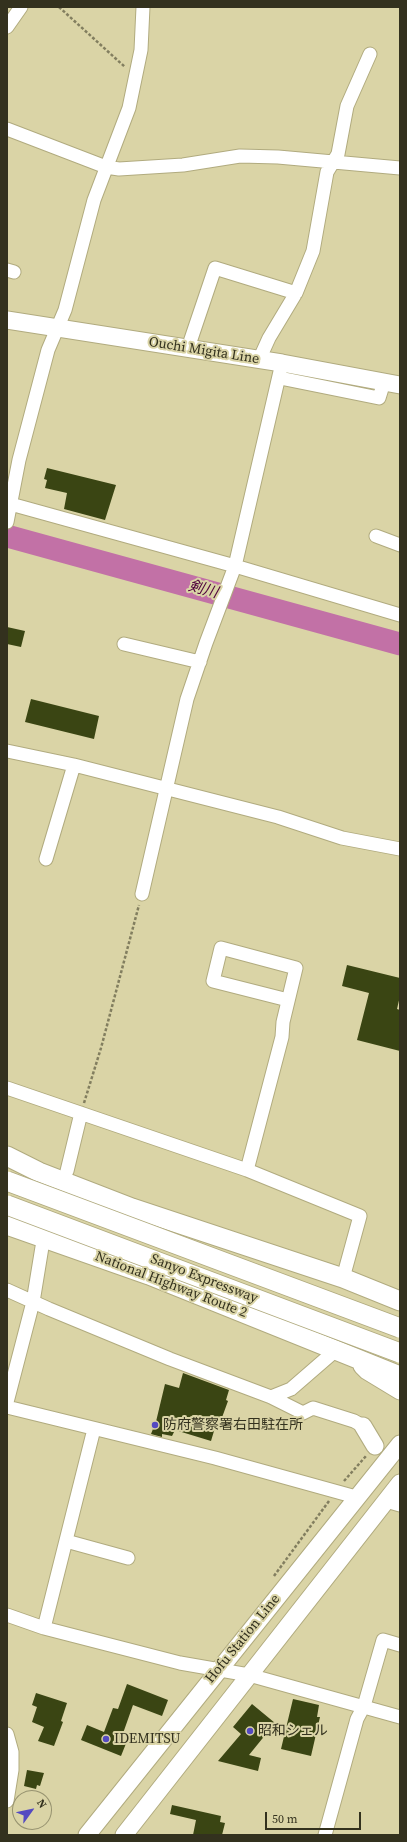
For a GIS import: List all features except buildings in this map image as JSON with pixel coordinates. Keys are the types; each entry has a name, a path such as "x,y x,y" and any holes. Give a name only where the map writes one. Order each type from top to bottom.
{"highway":[{"path":"7,1156 39,1172 132,1208 343,1278 400,1301"},
{"name":"Sanyo Expressway","path":"7,1181 400,1328"},
{"name":"Sanyo Expressway","path":"7,1205 400,1353"},
{"name":"National Highway Route 2","path":"7,1225 148,1275 400,1376"}],"main road":[{"name":"Ouchi Migita Line","path":"7,320 259,360 281,371 392,383"},
{"path":"345,1353 367,1371 400,1391"},
{"path":"363,1426 375,1446"},
{"name":"Hofu Station Line","path":"87,1835 395,1450"},
{"name":"Hofu Station Line","path":"124,1835 249,1675 393,1503 400,1483"}],"street":[{"path":"7,27 21,7"},
{"path":"143,7 141,50 128,108 94,200 65,310 48,350 33,403 8,510 235,566 400,615"},
{"path":"259,360 269,338 296,293 313,251 327,172 338,154 347,106 370,54"},
{"path":"7,129 106,167 119,169 183,166 240,156 334,161 400,168"},
{"path":"188,348 215,268 296,293"},
{"path":"142,894 187,699 235,566 281,371"},
{"path":"376,536 400,545"},
{"path":"124,644 200,662"},
{"path":"7,751 74,765 278,817 342,838 400,850"},
{"path":"46,859 74,765"},
{"path":"247,1170 282,1037 283,1022 296,968 221,948 213,981 288,1000"},
{"path":"7,1088 247,1170 360,1216 343,1278"},
{"path":"67,1171 81,1113"},
{"path":"7,1402 33,1302 42,1247"},
{"path":"7,1290 170,1359 271,1397 303,1413 313,1408 354,1421 363,1426"},
{"path":"271,1397 290,1389 345,1353"},
{"path":"7,1407 215,1458 356,1497"},
{"path":"44,1628 94,1429"},
{"path":"375,1446 395,1450"},
{"path":"66,1541 128,1558"},
{"path":"7,1615 44,1628 180,1663 249,1675 400,1717"},
{"path":"325,1835 357,1719 364,1706 382,1640 400,1645"},
{"path":"7,1734 12,1752 7,1801"}],"path":[{"path":"59,7 135,77"},
{"path":"81,1113 101,1048 142,894"}],"waterway":[{"name":"剣川","path":"7,536 400,644"}],"place":[{"name":"防府警察署右田駐在所","path":"155,1425"},
{"name":"昭和シェル","path":"250,1731"},
{"name":"IDEMITSU","path":"106,1739"}]}
